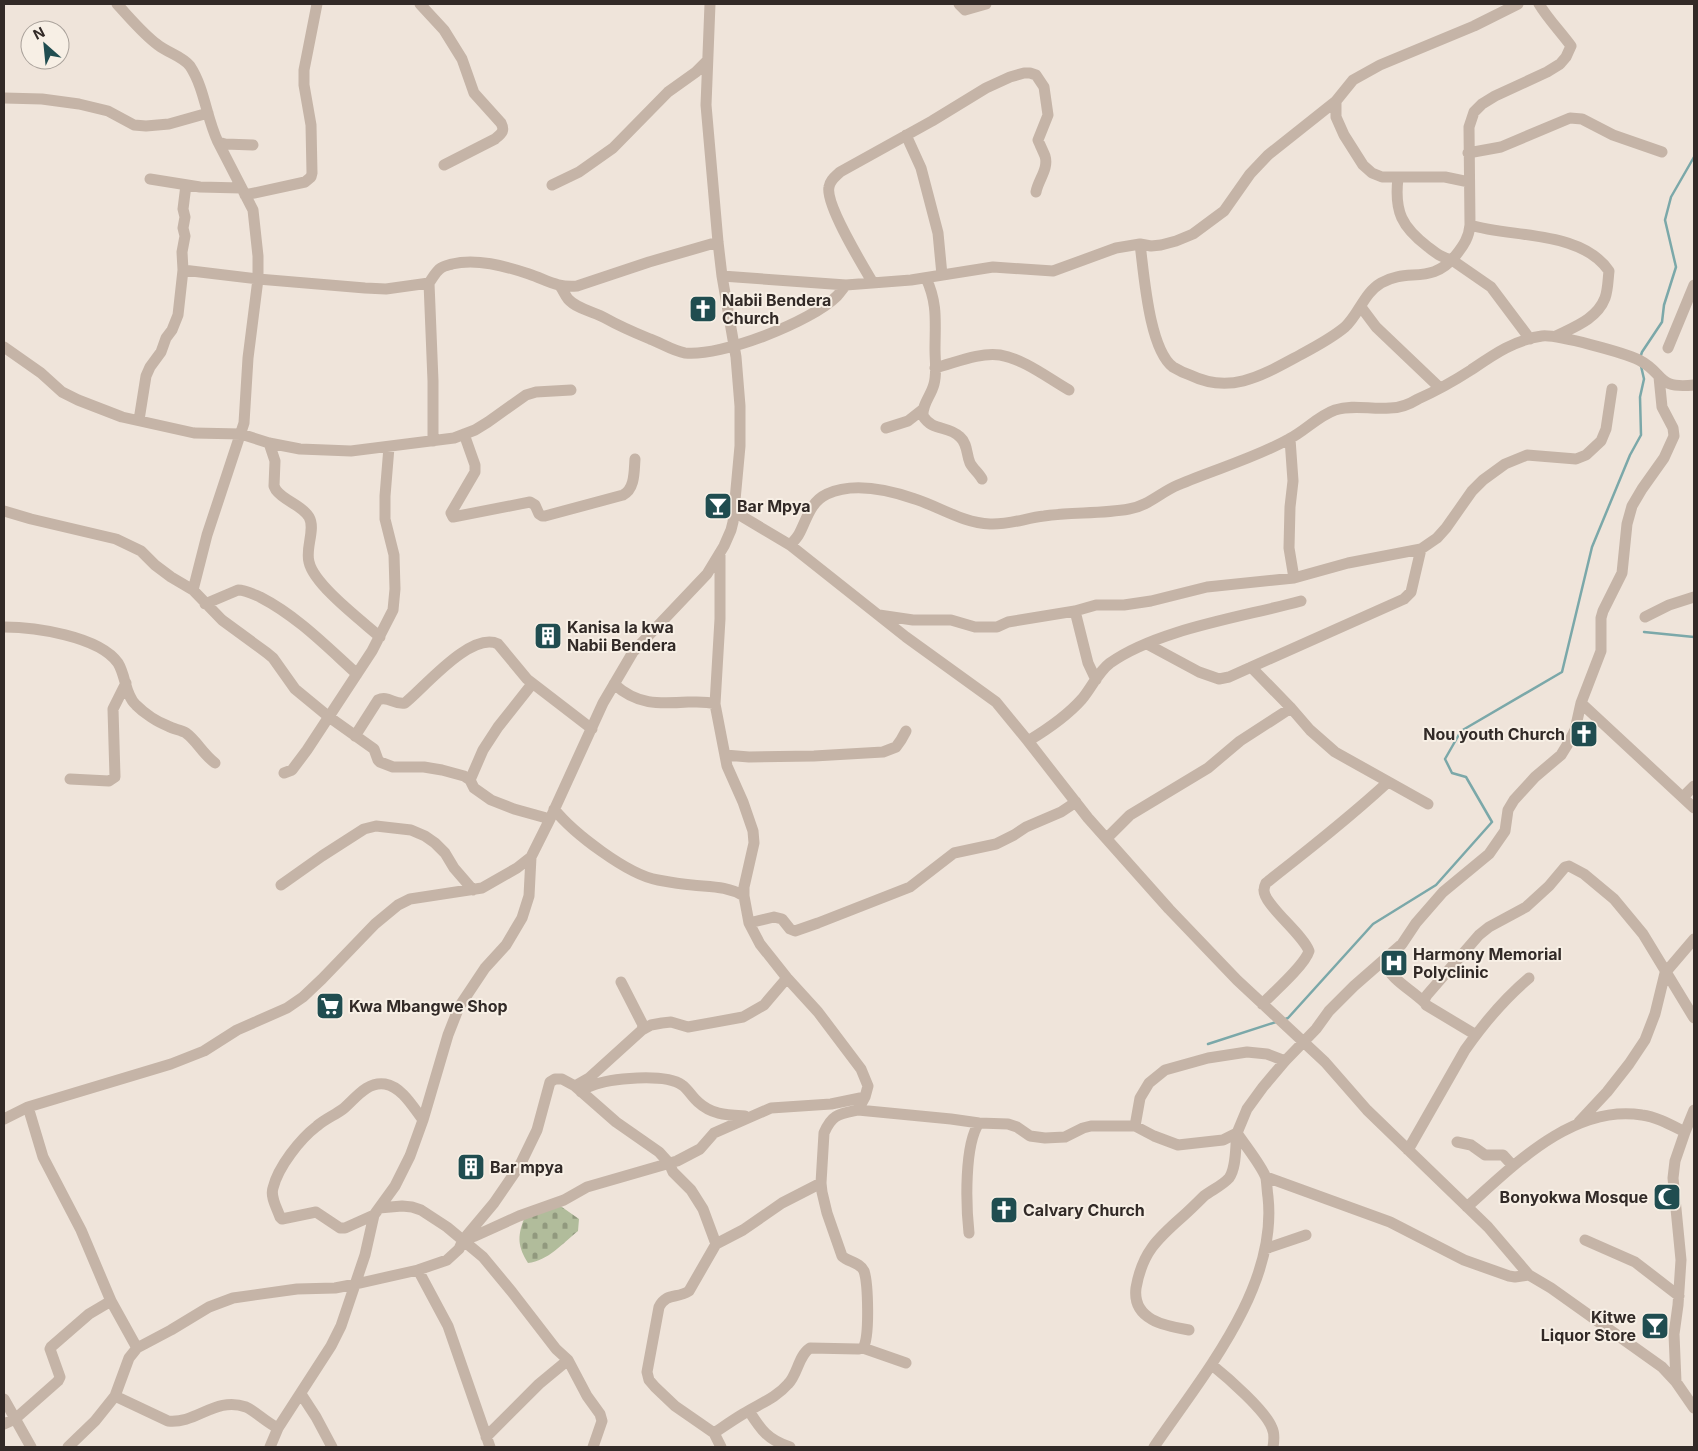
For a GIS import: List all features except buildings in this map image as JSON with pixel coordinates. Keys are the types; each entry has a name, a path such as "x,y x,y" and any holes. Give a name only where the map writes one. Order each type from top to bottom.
{"street":[{"path":"118,4 157,45 182,59 198,80 212,130 253,210 258,256 258,279 248,358 244,423 207,535 193,590"},
{"path":"150,179 243,191 305,182 311,178 311,125 304,85 304,70 317,4"},
{"path":"420,4 453,43 462,60 474,92 504,129 495,139 444,165"},
{"path":"270,1447 278,1428 331,1346 341,1326 365,1255 376,1212 402,1174 423,1120 448,1035 459,1007 485,968 506,945 522,918 529,896 531,857 614,684 633,652 706,574 720,553 731,530 740,446 740,406 734,345 718,242 706,105 710,4"},
{"path":"959,4 965,10 986,4"},
{"path":"722,276 846,284 926,278 993,267 1053,271 1102,252 1140,244 1152,246 1176,241 1193,234 1224,211 1250,174 1268,155 1336,101 1353,80 1362,74 1466,30 1518,4"},
{"path":"1140,244 1150,314 1159,348 1174,368 1210,383 1236,383 1251,379 1273,369 1323,342 1344,328 1361,307 1370,291 1381,283 1392,278 1435,272 1452,260 1465,244 1470,224 1468,153 1471,120 1474,112 1482,104 1495,96 1560,64 1571,46 1539,4"},
{"path":"552,185 579,172 613,148 668,92 696,72 707,61"},
{"path":"873,283 830,205 828,188 832,180 840,172 986,88 1024,73 1036,75 1044,87 1048,116 1038,140 1046,164 1036,192"},
{"path":"4,98 85,105 108,111 134,125 146,126 169,124 208,113"},
{"path":"1336,101 1336,117 1355,154 1372,173 1382,178 1445,177 1469,182"},
{"path":"1468,153 1501,147 1570,118 1582,119 1613,135 1662,152"},
{"path":"906,135 921,168 938,233 942,275"},
{"path":"218,142 253,145"},
{"path":"1398,178 1396,194 1398,209 1401,219 1407,228 1444,259 1452,260 1491,286 1530,339"},
{"path":"139,420 146,376 161,352 178,315 183,270 182,252 185,236 183,228 185,217 183,209 186,185"},
{"path":"1470,224 1498,232 1552,238 1584,248 1603,262 1609,271 1605,298 1588,320 1556,336"},
{"path":"433,441 434,418 429,283 440,268 459,262 492,264 528,274 560,286 577,286 718,242"},
{"path":"183,270 258,279 386,289 429,283"},
{"path":"886,428 908,421 922,410 934,384 936,310 926,278"},
{"path":"560,286 569,300 578,306 594,312 623,329 686,353 705,352 734,345 785,328 811,314 836,297 846,284"},
{"path":"1668,348 1694,285"},
{"path":"1361,307 1376,327 1440,388"},
{"path":"790,545 799,536 814,504 824,495 843,488 890,492 916,499 968,521 988,524 1005,524 1043,516 1134,508 1154,500 1176,486 1236,464 1290,439 1334,411 1358,407 1390,408 1404,406 1468,372 1498,351 1544,335 1556,336 1622,353 1640,360 1668,384 1678,386 1694,385"},
{"path":"4,347 41,373 62,392 122,417 194,433 241,434 268,443 300,449 358,450 433,441 464,434 488,422 526,395 536,392 571,390"},
{"path":"935,368 977,357 999,355 1018,361 1069,390"},
{"path":"1189,1330 1164,1326 1151,1321 1143,1312 1138,1304 1136,1294 1143,1261 1157,1240 1205,1196 1227,1180 1232,1173 1236,1133 1247,1109 1285,1061 1354,986 1402,944 1416,923 1443,892 1489,854 1505,831 1508,810 1514,800 1535,777 1561,755 1575,730 1580,703 1601,651 1601,618 1603,610 1622,573 1627,524 1632,506 1664,458 1674,436 1673,428 1662,407 1659,377"},
{"path":"878,615 913,620 951,620 975,627 990,628 1008,622 1075,611 1096,605 1124,605 1151,601 1207,587 1294,578 1348,563 1403,554 1421,549 1437,538 1446,528 1472,491 1483,480 1505,464 1528,455 1576,459 1586,455 1601,441 1606,429 1612,389"},
{"path":"922,410 923,416 932,426 960,436 966,445 970,463 982,479"},
{"path":"464,434 475,465 475,472 451,513 453,518 530,502 535,505 539,514 545,516 623,495 632,485 635,460"},
{"path":"1290,439 1293,481 1289,548 1294,578"},
{"path":"268,443 275,461 274,486 276,490 308,516 311,524 308,562 314,575 339,602 380,637"},
{"path":"284,773 292,770 329,717 380,637 393,610 396,590 394,555 385,520 389,447"},
{"path":"733,510 790,545 941,663 989,696 1006,713 1076,802 1169,910 1262,1004 1325,1062 1367,1110 1488,1227 1529,1275 1551,1288 1662,1367 1676,1382 1694,1408"},
{"path":"4,511 116,539 141,551 155,565 193,590 222,620 273,658 296,689 329,717 374,749 378,760 387,766 424,767 442,770 470,780 474,788 492,800 514,810 552,814 562,819 580,835 641,876 659,880 715,886 744,896"},
{"path":"1147,644 1177,662 1199,672 1219,679 1229,677 1404,599 1411,592 1421,549"},
{"path":"720,553 720,611 715,704 730,774 744,802 753,831 754,844 746,874 744,896 749,923 756,938 787,978 809,1001 861,1069 868,1086 858,1110"},
{"path":"205,604 238,590 251,593 277,606 357,674"},
{"path":"1645,616 1669,605 1694,597"},
{"path":"1028,740 1067,714 1082,698 1101,672 1112,662 1147,644 1184,631 1300,601"},
{"path":"1075,611 1088,663 1096,680"},
{"path":"4,627 22,627 71,637 96,646 107,653 118,663 134,703 165,726 185,732 195,741 206,756 215,763"},
{"path":"355,736 378,700 383,698 395,703 405,703 449,660 485,642 492,641 498,644 532,684 592,729"},
{"path":"1251,667 1310,730 1335,752 1428,804"},
{"path":"70,779 109,781 115,777 113,709 126,683"},
{"path":"470,780 483,750 498,726 532,684"},
{"path":"614,684 622,692 639,701 710,702 715,704"},
{"path":"1580,703 1694,808"},
{"path":"1108,838 1130,815 1208,768 1240,741 1291,708"},
{"path":"725,755 741,757 814,756 883,752 896,747 906,731"},
{"path":"1262,1004 1301,965 1309,951 1294,930 1266,898 1264,890 1266,883 1362,807 1388,782"},
{"path":"1682,797 1694,786"},
{"path":"749,923 774,917 782,919 790,929 795,931 818,923 910,887 954,853 996,844 1026,827 1061,812 1076,802"},
{"path":"282,885 322,856 364,830 376,826 411,830 435,842 445,853 454,868 474,890"},
{"path":"4,1119 28,1107 171,1064 204,1051 238,1030 287,1008 303,997 383,915 398,905 410,899 482,888 507,875 531,857"},
{"path":"1424,1002 1427,995 1479,935 1488,927 1526,907 1549,886 1565,867 1569,866 1584,874 1614,899 1650,944 1694,1018"},
{"path":"1579,1122 1607,1092 1645,1040 1655,1014 1666,973 1694,939"},
{"path":"1383,962 1397,982 1407,987 1426,1005 1476,1035"},
{"path":"578,1089 642,1030 651,1025 671,1022 688,1027 743,1017 764,1005 778,991 787,978"},
{"path":"1408,1150 1465,1050 1494,1011 1529,978"},
{"path":"621,982 643,1025 642,1030"},
{"path":"1135,1126 1140,1098 1150,1083 1165,1070 1208,1058 1246,1052 1267,1054 1285,1061"},
{"path":"578,1089 608,1082 657,1078 681,1084 698,1103 715,1113 728,1116 751,1116"},
{"path":"72,1446 115,1396 129,1358 137,1348 208,1307 233,1298 298,1289 335,1288 356,1284 418,1270 447,1260 494,1203 520,1165 538,1130 550,1082 555,1080 562,1079 578,1089 616,1122 658,1152 669,1163 673,1172 691,1190 703,1209 716,1244"},
{"path":"423,1120 396,1088 387,1084 379,1084 364,1090 342,1109 306,1135 288,1159 273,1187 272,1195 280,1217 282,1219 316,1212 340,1228 345,1228 376,1212 402,1206 412,1207 433,1216 483,1257 556,1349 568,1360 600,1414 602,1421 593,1447"},
{"path":"463,1240 519,1216 564,1200 588,1188 678,1161 700,1149 714,1133 771,1108 830,1104 865,1097"},
{"path":"28,1107 43,1157 81,1230 111,1301 137,1348"},
{"path":"863,1348 866,1342 867,1322 864,1271 861,1266 846,1260 842,1256 827,1213 821,1183 824,1133 835,1116 858,1110 979,1123 1008,1124 1017,1127 1030,1136 1059,1138 1091,1126 1135,1126 1178,1145 1223,1140 1236,1133"},
{"path":"1676,1382 1674,1334 1681,1260 1674,1178 1676,1161 1684,1132 1694,1110"},
{"path":"1467,1207 1513,1166 1550,1138 1579,1122 1615,1115 1642,1115 1662,1121 1684,1132"},
{"path":"969,1233 966,1205 967,1181 972,1137 979,1123"},
{"path":"1154,1447 1227,1341 1249,1295 1265,1249 1269,1214 1266,1177 1236,1133"},
{"path":"1457,1142 1471,1145 1485,1154 1502,1155 1513,1166"},
{"path":"1266,1177 1390,1222 1471,1263 1509,1276 1529,1275"},
{"path":"721,1447 714,1433 676,1406 649,1380 647,1372 659,1306 665,1298 689,1291 716,1244 743,1230 782,1203 821,1183"},
{"path":"1265,1249 1306,1236"},
{"path":"1585,1240 1635,1262 1679,1296"},
{"path":"418,1270 448,1326 488,1442 539,1384 568,1360"},
{"path":"4,1424 15,1419 58,1381 60,1377 50,1346 89,1314 111,1301"},
{"path":"714,1433 769,1400 788,1385 795,1376 802,1356 810,1348 863,1348 906,1363"},
{"path":"1212,1365 1228,1377 1268,1420 1274,1433 1273,1447"},
{"path":"300,1394 316,1417 332,1447"},
{"path":"115,1396 168,1421 181,1421 197,1416 214,1407 232,1404 247,1408 267,1423 278,1428"},
{"path":"4,1400 31,1447"},
{"path":"749,1411 768,1437 790,1447"}],"green space":[{"path":"559,1205 579,1219 578,1231 549,1255 535,1262 528,1263 520,1247 520,1231 524,1219"}],"waterway":[{"path":"1640,358 1662,322 1664,305 1676,267 1665,220 1671,197 1694,157"},
{"path":"1283,1020 1288,1018 1373,924 1436,885 1492,822 1466,777 1452,773 1445,759 1461,731 1562,672 1592,547 1630,455 1641,435 1640,397 1644,379 1641,366"},
{"path":"1644,632 1694,637"},
{"path":"1208,1044 1276,1022"}],"place":[{"name":"Nabii Bendera Church","path":"703,309"},
{"name":"Bar Mpya","path":"718,506"},
{"name":"Kanisa la kwa Nabii Bendera","path":"548,636"},
{"name":"Nou youth Church","path":"1584,734"},
{"name":"Harmony Memorial Polyclinic","path":"1394,963"},
{"name":"Kwa Mbangwe Shop","path":"330,1006"},
{"name":"Bar mpya","path":"471,1167"},
{"name":"Bonyokwa Mosque","path":"1667,1197"},
{"name":"Calvary Church","path":"1004,1210"},
{"name":"Kitwe Liquor Store","path":"1655,1326"}]}
